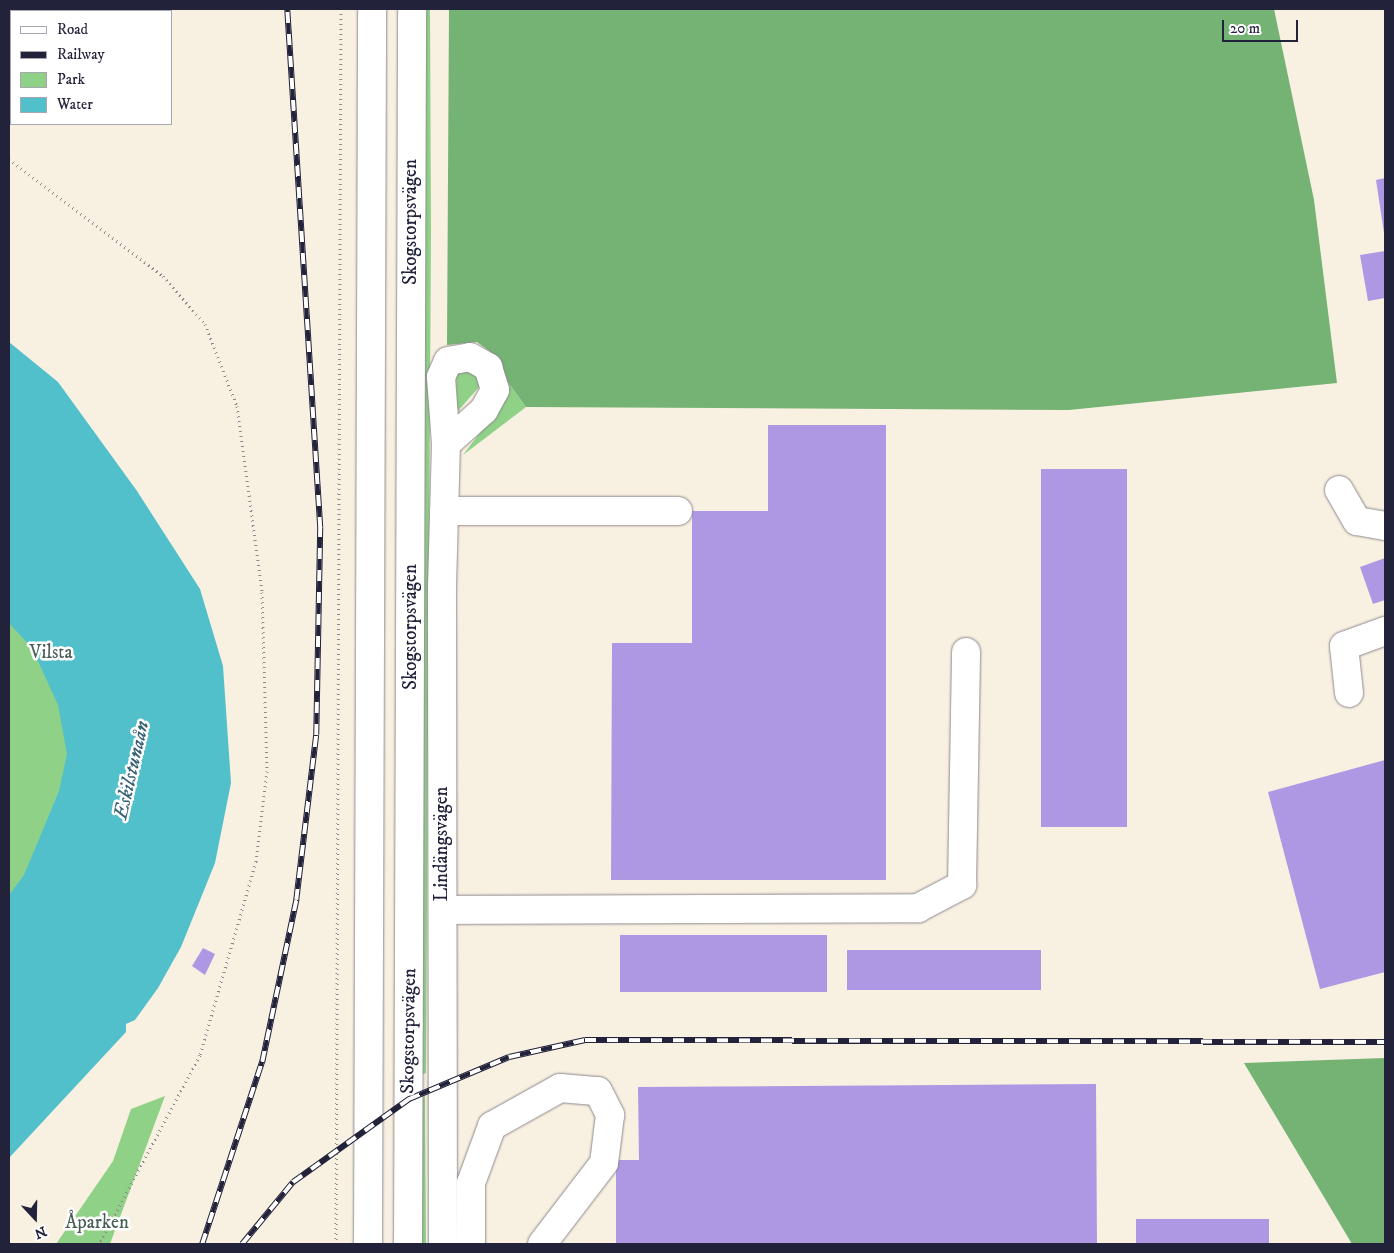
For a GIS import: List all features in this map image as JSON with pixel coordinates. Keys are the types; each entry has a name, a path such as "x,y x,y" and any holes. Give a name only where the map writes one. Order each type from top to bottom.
{"main road":[{"path":"368,1244 372,9"},
{"name":"Skogstorpsvägen","path":"408,1244 412,9"},
{"name":"Lindängsvägen","path":"444,1244 442,910 446,444"},
{"path":"1339,490 1357,521 1385,526"},
{"path":"444,512 678,511"},
{"path":"1349,693 1344,646 1385,631"},
{"path":"442,910 918,908 962,885 966,652"},
{"path":"471,1244 471,1184 492,1126 560,1088 598,1091 610,1115 604,1163 542,1244"}],"path":[{"path":"336,1244 340,9"},
{"path":"9,158 163,276 204,324 237,406 262,592 267,771 256,861 200,1055 99,1244"}],"green space":[{"path":"425,9 430,9 431,227 426,1073 420,1075"},
{"path":"449,9 1274,9 1314,200 1337,383 1069,410 526,407 507,381 500,359 477,342 447,345"},
{"path":"461,367 477,372 480,386 457,412 456,374"},
{"path":"507,381 526,407 463,455 505,400"},
{"name":"Vilsta","path":"9,511 94,634 9,1055"},
{"path":"1385,1058 1385,1244 1352,1244 1244,1063"},
{"name":"Åparken","path":"165,1096 110,1244 56,1244 113,1161 131,1109"},
{"path":"425,1096 426,1244 419,1244 420,1100"}],"water":[{"name":"Eskilstunaån","path":"9,342 58,382 137,491 200,589 223,666 231,783 215,863 181,947 158,988 135,1020 126,1024 126,1032 9,1158 9,895 24,875 59,791 67,754 58,705 32,648 9,623"}],"building":[{"path":"1385,178 1385,233 1384,233 1376,180"},
{"path":"1385,251 1385,298 1368,301 1360,255"},
{"path":"768,425 886,425 886,880 611,880 612,643 692,643 692,511 768,511"},
{"path":"1041,469 1127,469 1127,827 1041,827"},
{"path":"1385,558 1385,600 1373,604 1360,567"},
{"path":"1385,760 1385,972 1320,989 1268,792"},
{"path":"620,935 827,935 827,992 620,992"},
{"path":"203,948 215,954 205,975 192,966"},
{"path":"847,950 1041,950 1041,990 847,990"},
{"path":"1096,1084 1097,1244 616,1244 616,1160 639,1160 638,1087"},
{"path":"1136,1219 1269,1219 1269,1244 1136,1244"}],"railway":[{"path":"202,1244 262,1062 296,900 316,735 320,528 287,9"},
{"path":"242,1244 293,1182 409,1099 509,1057 585,1040 1385,1042"}]}
